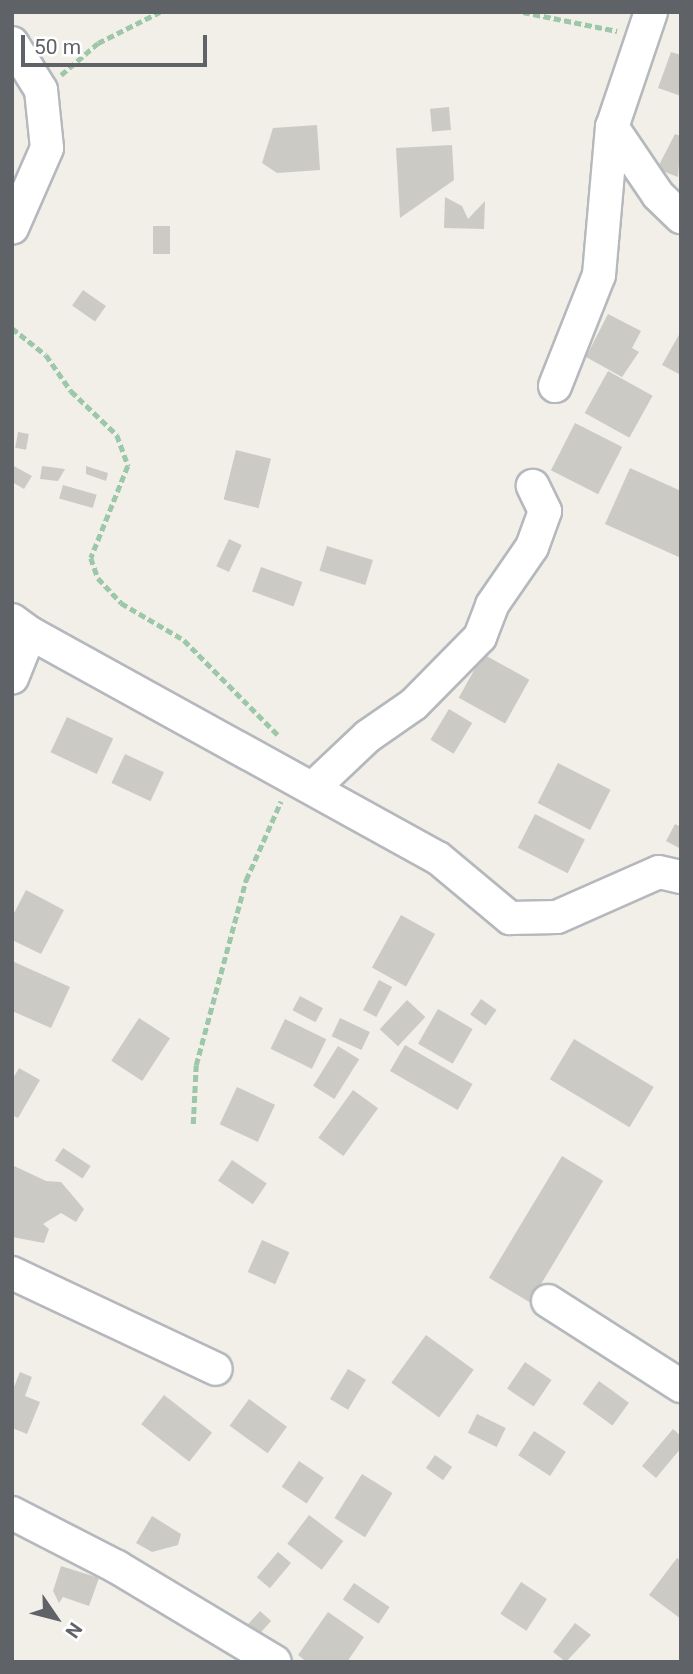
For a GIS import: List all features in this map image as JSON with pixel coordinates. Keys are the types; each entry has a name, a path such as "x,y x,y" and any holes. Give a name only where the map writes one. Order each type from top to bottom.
{"street":[{"path":"555,386 598,275 612,127 646,24"},
{"path":"12,43 41,90 47,148 12,228"},
{"path":"612,127 658,195 681,217"},
{"path":"301,782 414,704 480,637 492,605 532,548 545,511 533,486"},
{"path":"12,678 21,626 244,747 438,858 510,918 557,917 659,872 681,877"},
{"path":"12,1273 216,1369"},
{"path":"548,1301 681,1386"},
{"path":"12,1513 117,1567 275,1662"}],"path":[{"path":"41,90 98,43 160,12"},
{"path":"523,12 646,24"},
{"path":"12,328 46,355 71,391 117,435 128,466 91,558 98,578 121,603 184,640 266,718 288,749 301,782 246,880 196,1065 193,1124"}],"building":[{"path":"671,52 681,55 681,96 658,88"},
{"path":"449,107 451,130 432,132 430,109"},
{"path":"317,125 320,170 277,173 262,163 273,128"},
{"path":"675,134 681,136 678,177 657,169"},
{"path":"452,145 454,180 400,218 396,148"},
{"path":"445,197 462,206 468,219 485,201 484,229 444,228"},
{"path":"153,226 170,226 170,254 153,254"},
{"path":"83,290 106,306 95,322 72,306"},
{"path":"608,314 641,331 632,348 639,352 622,377 586,357"},
{"path":"681,331 681,371 679,374 662,365"},
{"path":"608,371 653,396 629,438 585,413"},
{"path":"575,423 622,447 598,494 551,470"},
{"path":"18,432 29,434 26,450 15,448"},
{"path":"236,450 271,459 259,508 224,499"},
{"path":"12,465 32,476 24,489 12,482"},
{"path":"42,466 65,469 58,481 40,479"},
{"path":"86,466 108,473 106,481 86,474"},
{"path":"630,468 681,491 681,558 605,524"},
{"path":"63,485 97,495 93,508 59,498"},
{"path":"229,539 242,545 229,572 216,566"},
{"path":"327,546 373,560 365,585 319,571"},
{"path":"261,567 302,582 293,606 252,591"},
{"path":"483,654 529,680 505,723 459,698"},
{"path":"449,709 472,723 454,754 430,740"},
{"path":"67,717 113,739 97,774 51,752"},
{"path":"125,754 164,772 150,801 111,783"},
{"path":"558,763 611,790 590,830 538,803"},
{"path":"535,814 585,839 568,873 518,848"},
{"path":"675,824 681,827 681,849 666,841"},
{"path":"26,890 64,910 41,954 12,940 12,917"},
{"path":"401,915 435,934 406,986 372,967"},
{"path":"12,961 70,987 51,1028 12,1011"},
{"path":"379,980 392,987 376,1017 363,1010"},
{"path":"300,996 323,1008 315,1022 292,1010"},
{"path":"481,999 497,1010 486,1025 470,1015"},
{"path":"407,1000 425,1017 398,1046 380,1029"},
{"path":"438,1009 473,1029 453,1064 418,1044"},
{"path":"139,1018 170,1038 142,1081 111,1061"},
{"path":"340,1018 370,1032 361,1050 332,1036"},
{"path":"285,1019 326,1039 312,1069 271,1049"},
{"path":"574,1039 654,1087 630,1127 550,1079"},
{"path":"405,1045 473,1084 458,1110 390,1071"},
{"path":"338,1046 359,1059 334,1099 313,1086"},
{"path":"19,1068 40,1080 18,1118 12,1115 12,1080"},
{"path":"237,1087 275,1105 258,1142 220,1124"},
{"path":"353,1090 378,1108 343,1156 318,1138"},
{"path":"63,1148 91,1166 83,1179 55,1161"},
{"path":"562,1156 603,1181 530,1302 489,1278"},
{"path":"232,1160 267,1183 253,1204 218,1181"},
{"path":"12,1165 46,1181 61,1182 84,1209 76,1222 61,1213 43,1224 49,1229 44,1243 12,1237"},
{"path":"262,1240 289,1252 275,1284 248,1272"},
{"path":"426,1335 474,1370 439,1417 391,1383"},
{"path":"525,1362 552,1380 534,1406 507,1389"},
{"path":"348,1369 366,1380 348,1410 330,1399"},
{"path":"20,1372 32,1377 25,1396 40,1402 27,1434 12,1428 12,1392"},
{"path":"599,1381 629,1403 612,1425 583,1404"},
{"path":"164,1395 212,1433 189,1462 141,1424"},
{"path":"249,1399 287,1427 268,1453 230,1426"},
{"path":"477,1414 506,1428 497,1447 468,1433"},
{"path":"673,1429 681,1436 681,1448 656,1478 642,1466"},
{"path":"534,1431 566,1452 550,1476 518,1455"},
{"path":"435,1455 452,1467 443,1480 426,1468"},
{"path":"299,1461 324,1478 307,1503 282,1487"},
{"path":"362,1474 393,1493 365,1537 334,1518"},
{"path":"309,1515 343,1541 322,1570 287,1544"},
{"path":"152,1516 181,1534 178,1545 152,1552 136,1543"},
{"path":"278,1552 291,1563 270,1588 257,1577"},
{"path":"677,1558 681,1561 681,1619 649,1595"},
{"path":"61,1566 99,1578 89,1606 63,1597 59,1603 53,1591"},
{"path":"521,1582 547,1599 526,1631 500,1614"},
{"path":"354,1583 390,1607 378,1624 343,1600"},
{"path":"260,1611 271,1621 254,1640 243,1630"},
{"path":"328,1612 364,1637 347,1662 307,1662 298,1655"},
{"path":"575,1623 591,1635 566,1662 553,1652"}]}
